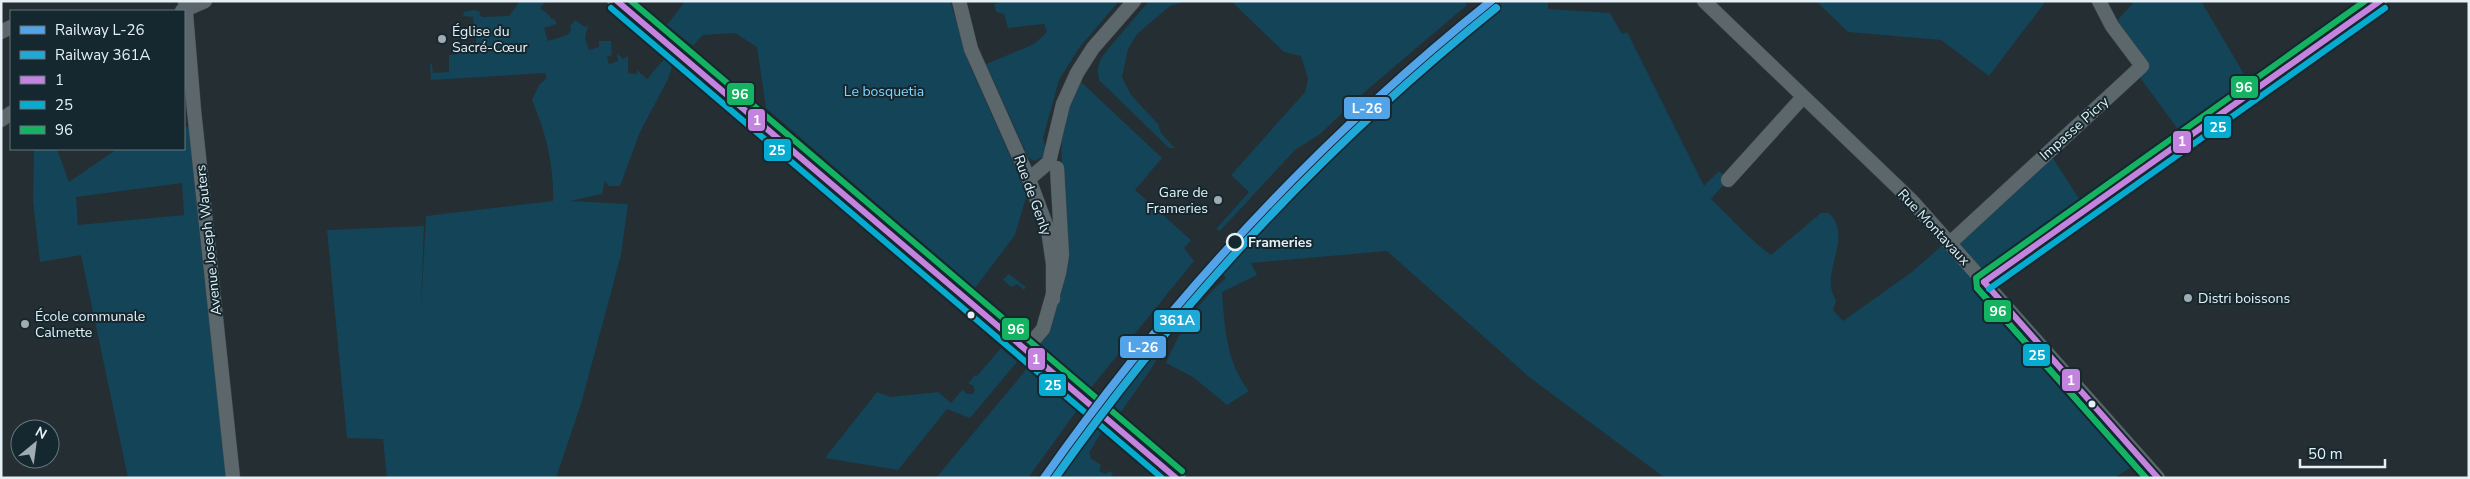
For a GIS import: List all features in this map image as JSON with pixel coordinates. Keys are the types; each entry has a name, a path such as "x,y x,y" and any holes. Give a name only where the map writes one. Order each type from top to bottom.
{"main road":[{"path":"617,1 1176,478"}],"street":[{"path":"184,7 205,1"},
{"name":"Rue de Genly","path":"959,1 971,49 1036,195 1050,237 1053,264 1053,299"},
{"path":"1029,179 1049,162 1064,104 1077,73 1093,48 1134,1"},
{"name":"Rue Montavaux","path":"1704,1 1880,170 1950,243 2158,478"},
{"name":"Impasse Picry","path":"1950,243 2142,66 2112,26 2099,1"},
{"path":"1984,282 2380,1"},
{"name":"Avenue Joseph Wauters","path":"185,17 233,478"},
{"path":"1728,180 1803,97"},
{"name":"Rue de Genly","path":"1053,299 1062,255 1057,168 1057,128"},
{"path":"1036,195 1050,188 1055,181 1057,168"},
{"path":"1026,350 1043,329 1053,299"}],"green space":[{"path":"520,1 546,1 540,8 551,19 554,19 557,24 544,28 548,41 567,35 571,31 570,26 575,20 585,27 588,25 585,38 589,50 599,47 599,41 611,41 612,55 607,57 609,64 618,61 617,53 623,59 628,56 628,73 637,74 637,70 647,79 665,58 672,67 668,79 640,132 620,186 609,186 605,181 602,194 570,201 628,204 621,255 581,404 556,478 387,478 383,439 347,438 327,230 424,226 421,310 426,216 553,201 548,149 532,100 539,85 547,78 545,73 431,80 430,64 432,64 433,73 449,72 449,55 458,54 458,51 477,50 473,17 463,16 464,12 474,10 481,12 479,14 482,17 509,16"},
{"name":"Le bosquetia","path":"685,1 950,1 970,66 1027,194 1015,235 975,288 766,108 757,47 735,33 703,35 693,46 667,25"},
{"path":"998,1 1119,1 1079,48 1059,80 1043,138 1046,149 1043,157 1034,161 1028,157 986,64 1034,44 1047,32 1044,24 1008,28 1004,14 996,12 994,4 999,3"},
{"path":"1149,1 1187,1 1170,6 1137,34 1128,49 1122,77 1131,95 1158,124 1161,133 1175,148 1169,148 1099,80 1098,66 1100,60"},
{"path":"1231,1 1465,1 1467,5 1367,90 1320,134 1295,150 1220,231 1216,229 1249,192 1231,175 1305,92 1308,79 1301,56 1284,52"},
{"path":"1504,1 1548,1 1548,9 1610,13 1622,34 1627,32 1704,186 1719,171 1728,180 1711,199 1771,255 1821,213 1829,213 1835,221 1838,230 1837,248 1831,277 1831,286 1836,301 1833,310 1843,321 1912,272 2048,151 2086,209 1984,282 2143,460 2114,478 1665,478 1529,377 1387,251 1251,263 1257,275 1222,292 1231,356 1241,380 1249,391 1227,405 1193,377 1166,363 1177,339 1191,316 1207,296 1226,278 1220,270 1378,106"},
{"path":"1816,1 2046,1 1989,76 1941,40 1848,32"},
{"path":"2135,1 2201,1 2244,74 2257,88 2185,139 2136,72 2141,66 2112,26"},
{"path":"1078,79 1162,158 1135,190 1191,240 1184,248 1194,261 1090,389 1037,345 1049,330 1062,168 1061,133"},
{"path":"185,127 191,127 228,478 128,478 81,255 40,262 33,201 34,150 57,150 69,182 116,150 185,150","holes":["182,183 184,215 78,225 76,197"]},
{"path":"1009,274 1026,287 1024,290 1017,284 1011,287 1003,280"},
{"path":"1161,344 1164,345 1153,366 1121,412 1110,403"},
{"path":"1001,348 1017,362 970,418 947,409 898,470 825,458 877,392 891,397 938,392 951,403 963,389 966,394 973,394 975,390 973,385 968,384"},
{"path":"1030,365 1080,406 1028,478 936,478"},
{"path":"1094,418 1104,428 1089,453 1091,455 1090,458 1101,465 1099,471 1106,474 1109,471 1113,473 1111,478 1051,478"}],"rail line":[{"name":"L-26","path":"1044,478 1143,347 1251,224 1367,108 1428,53 1491,1"},
{"name":"361A","path":"1055,478 1153,349 1259,227 1374,114 1496,8"}],"transit line":[{"name":"1","path":"617,1 1176,478"},
{"name":"96","path":"631,1 1182,471"},
{"name":"96","path":"2146,478 1977,288 1976,278 2365,1"},
{"name":"1","path":"1984,282 2380,1"},
{"name":"25","path":"611,8 1162,478"},
{"name":"25","path":"1989,289 2385,8"},
{"name":"1","path":"1984,282 2158,478"},
{"name":"25","path":"1977,288 2146,478"}],"place":[{"name":"Église du Sacré-Cœur","path":"442,39"},
{"name":"Gare de Frameries","path":"1218,200"},
{"name":"Frameries","path":"1235,242"},
{"name":"Distri boissons","path":"2188,298"},
{"name":"École communale Calmette","path":"25,324"}]}
